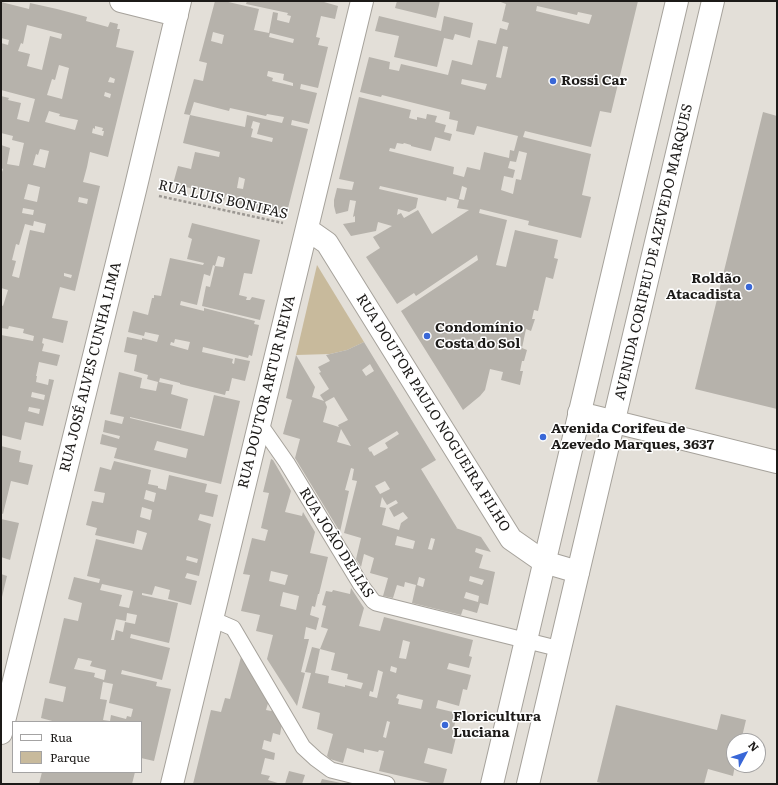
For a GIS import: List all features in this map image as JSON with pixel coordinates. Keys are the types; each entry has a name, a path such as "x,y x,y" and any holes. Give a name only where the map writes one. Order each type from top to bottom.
{"street":[{"path":"121,1 178,8"},
{"name":"RUA DOUTOR ARTUR NEIVA","path":"172,784 362,1"},
{"path":"492,784 677,1"},
{"name":"AVENIDA CORIFEU DE AZEVEDO MARQUES","path":"528,784 713,1"},
{"name":"RUA JOSÉ ALVES CUNHA LIMA","path":"1,733 135,190 178,8"},
{"name":"RUA DOUTOR PAULO NOGUEIRA FILHO","path":"307,229 327,243 511,539 544,562 578,572"},
{"path":"579,414 777,462"}],"lane":[{"name":"RUA JOÃO DELIAS","path":"259,424 287,463 361,585 373,601 383,605 560,649"},
{"path":"212,619 234,628 303,747 331,770 387,784"}],"path":[{"name":"RUA LUIS BONIFAS","path":"135,190 307,229"}],"green space":[{"path":"317,265 364,342 347,350 330,354 296,355"}],"building":[{"path":"215,1 224,1 259,9 254,30 269,33 273,12 278,13 277,20 289,23 291,16 287,15 288,13 246,4 247,1 325,1 324,2 338,6 335,19 321,16 316,37 320,38 318,45 328,47 318,88 301,84 300,89 317,93 309,124 292,120 291,125 308,129 286,216 231,202 232,197 226,195 224,201 210,197 211,193 173,184 178,166 191,169 195,152 219,157 220,152 183,143 190,115 184,114 194,79 203,81 207,63 199,61","holes":["213,32 224,35 222,44 211,41","270,33 294,39 293,43 269,37","268,71 284,74 283,80 293,83 293,86 272,81 273,78 267,76","194,102 229,111 230,108 266,116 267,114 284,117 282,123 247,115 245,127 190,115","253,121 260,123 257,134 273,138 272,142 251,137 253,129 251,128","239,177 245,179 243,189 237,188"]},
{"path":"397,1 440,1 436,18 395,8"},
{"path":"498,1 638,1 611,113 600,111 591,147 525,131 523,137 591,154 582,195 591,197 581,238 528,225 529,221 480,209 479,213 507,220 496,265 506,267 515,230 558,240 554,258 558,259 553,279 546,277 538,311 534,310 532,319 535,319 531,331 526,329 522,348 527,350 524,361 522,361 520,371 523,371 520,385 501,380 503,372 490,369 485,390 463,410 401,311 478,260 477,255 416,296 414,293 397,304 366,257 380,248 373,237 392,226 378,222 376,231 351,236 343,224 355,222 355,216 353,217 356,201 350,200 348,211 336,214 334,200 337,188 352,190 354,182 339,179 359,97 411,110 409,118 417,120 417,117 426,119 427,114 437,116 435,122 446,125 444,132 452,134 450,141 435,137 431,151 404,143 397,143 395,149 390,148 389,151 454,167 453,174 464,177 467,167 480,170 484,152 509,158 510,150 514,151 518,136 477,126 474,135 456,131 458,121 449,119 450,112 382,95 381,97 360,92 369,57 390,62 389,69 399,71 401,64 448,75 452,60 472,65 478,40 496,44 500,28 507,30 509,23 502,21 506,4","holes":["537,6 577,15 578,12 592,15 589,24 536,11","503,46 508,47 501,78 496,77","462,79 487,84 485,90 461,84","519,151 527,153 521,180 516,179 513,194 501,190 504,176 513,178 515,170 508,168 510,161 516,162","380,186 446,201 447,197 459,200 457,208 469,210 432,234 418,210 404,218 401,213 397,215 398,209 409,212 416,208 418,198 379,189","462,186 467,188 464,200 459,199"]},
{"path":"1,2 29,9 30,3 87,17 86,21 108,27 110,22 118,24 117,29 120,29 116,47 134,51 108,157 90,152 83,182 100,186 75,291 60,287 52,318 68,321 63,343 43,338 42,343 44,344 42,351 60,355 57,366 39,362 36,382 48,385 49,379 54,380 43,426 25,422 21,440 1,435 1,335 33,341 34,336 23,333 24,329 9,326 8,329 1,328 1,305 3,306 8,290 1,288 1,175 3,169 1,168 1,145 10,148 7,164 19,166 24,143 12,140 13,136 1,133 1,96 9,98 8,100 21,103 17,119 29,122 35,99 1,90 1,43 8,45 9,40 1,38","holes":["27,25 62,34 61,39 50,36 42,70 27,66 30,54 18,51 21,43 23,44","59,65 69,68 62,99 47,95 52,79 55,80","110,77 115,79 114,83 108,82","105,92 111,94 110,98 104,96","49,111 60,114 59,116 78,120 75,130 45,122","95,126 103,128 102,131 104,131 103,136 92,133","40,149 49,151 45,168 33,165 36,154 38,155","28,184 40,187 37,202 24,199","79,197 88,199 87,204 78,202","23,208 34,210 33,215 22,213","34,221 46,224 44,233 30,230 19,278 12,276 16,261 12,260 16,244 19,245 25,224 33,226","64,273 72,275 71,278 64,276","32,392 45,395 44,400 31,397","29,407 40,409 39,414 28,411"]},
{"path":"379,16 441,31 444,16 473,23 470,38 455,34 453,40 444,38 437,67 394,57 399,36 375,31"},
{"name":"Roldão Atacadista","path":"763,112 777,116 777,409 695,389"},
{"path":"192,223 260,240 252,274 244,273 239,295 247,297 246,300 250,300 252,297 265,300 260,320 202,306 206,286 210,287 215,266 213,265 210,276 204,274 197,305 181,301 180,305 204,311 204,308 255,321 254,324 259,325 252,356 249,355 248,358 203,347 202,352 233,359 232,363 234,364 235,358 250,361 245,381 232,378 229,391 226,391 225,395 160,378 159,382 173,385 171,394 188,399 181,429 130,418 204,436 214,395 240,401 221,484 114,458 117,448 100,444 102,434 119,439 120,436 103,432 105,420 122,424 124,417 110,414 119,372 142,378 140,388 156,391 158,382 147,379 148,375 134,371 137,355 124,352 127,337 142,340 142,338 157,342 159,335 145,332 144,336 128,332 133,311 148,315 154,295 161,296 170,258 203,265 204,263 187,259 192,239 188,237","holes":["218,256 225,258 223,267 215,266","175,339 190,342 188,350 170,345 171,342 174,343","157,441 188,449 186,458 154,450"]},
{"path":"364,342 436,460 421,469 456,528 481,537 491,552 476,548 475,552 483,555 479,568 495,572 488,605 480,603 477,613 463,609 461,615 412,603 416,585 405,582 404,587 397,585 393,598 383,596 388,578 370,573 374,558 364,554 361,567 356,559 361,538 344,533 357,481 352,480 354,469 351,468 345,490 349,491 340,532 295,458 300,439 283,434 292,400 286,398 296,355 315,387 312,397 324,401 320,395 329,389 319,373 321,372 318,367 330,361 326,355 347,350","holes":["370,364 374,371 366,376 362,370","334,397 348,420 338,425 339,427 323,422 327,407 325,402","341,429 347,439 351,446 337,442","397,431 399,434 385,443 388,448 374,456 371,451 370,452 368,448","385,481 390,489 380,494 375,486","382,497 387,505 396,500 398,503 389,508 394,517 403,512 408,518 401,523 399,530 382,525 386,508 380,507","397,536 415,541 413,549 395,545","431,538 435,539 432,550 428,549","470,576 484,580 482,585 469,581","419,577 425,579 423,587 417,585","466,592 479,596 478,602 464,598"]},
{"path":"1,446 21,451 19,462 33,465 28,485 11,481 3,514 1,513"},
{"path":"271,459 291,491 285,512 302,516 303,512 315,532 310,553 328,557 315,607 312,606 310,615 319,618 316,630 306,627 304,639 309,639 301,672 305,673 297,706 267,659 273,635 256,631 260,615 241,611 250,575 243,574 252,538 265,541 268,530 261,528 269,493 263,492","holes":["271,571 288,575 285,585 269,581","283,592 299,596 296,610 280,606"]},
{"path":"114,461 151,470 148,484 158,486 158,488 166,490 169,475 207,484 205,492 218,495 213,517 200,514 198,520 211,524 199,576 187,573 185,578 197,581 191,605 168,599 170,590 155,586 152,595 142,593 142,595 178,603 169,643 131,634 130,638 170,648 162,680 122,670 121,674 157,682 156,686 171,689 154,761 142,758 142,721 110,721 52,721 41,718 45,698 63,702 66,687 49,683 64,618 78,621 82,603 68,599 74,577 99,583 100,579 87,576 96,539 142,550 147,533 137,530 134,544 95,535 97,528 86,525 92,501 103,503 105,493 94,491 100,467 111,470","holes":["146,490 156,493 154,502 144,499","142,507 152,510 150,520 140,517","187,556 198,559 197,563 186,560","102,584 133,591 129,608 119,606 122,595 100,590","127,613 137,615 135,624 125,622 123,632 116,630 114,640 111,640 116,619 126,621","78,658 92,661 90,666 106,670 104,680 94,677 95,673 74,669","103,682 113,684 109,703 133,709 131,717 127,716 126,719 111,715 110,721 103,720 107,700 100,699"]},
{"path":"1,519 19,523 10,560 1,557"},
{"path":"1,574 7,576 2,597 1,597"},
{"path":"351,588 364,608 359,626 380,631 384,617 473,640 469,656 472,657 469,668 449,663 447,669 471,675 467,690 463,689 459,706 438,700 436,708 457,713 452,737 456,737 452,754 428,748 424,763 447,769 443,784 435,784 379,771 384,751 379,750 378,752 364,749 364,753 347,748 343,763 330,759 327,756 333,734 317,729 320,713 302,708 311,673 305,672 312,647 320,649 328,629 321,627 326,606 322,605 326,591 332,592 333,590 350,594","holes":["403,640 410,642 406,659 399,658","320,649 335,653 331,670 348,674 347,679 363,683 361,689 328,683 329,676 315,673","391,666 397,668 396,673 390,671","378,670 383,672 377,698 369,696 370,691 373,692","398,694 423,700 421,709 398,704 399,699 396,698","387,721 390,722 386,738 383,737"]},
{"path":"241,657 243,657 269,700 266,710 271,711 274,709 282,723 280,735 273,733 271,742 264,740 262,749 275,753 274,760 265,758 261,774 270,776 268,780 281,784 193,784 211,710 221,712 225,698 230,699"},
{"path":"616,705 717,730 721,714 746,720 743,733 726,733 726,773 734,773 733,776 708,769 704,784 605,784 597,782"},
{"path":"289,771 305,775 302,784 285,784"},
{"path":"42,773 135,773 132,784 39,784"},
{"path":"322,779 341,783 341,784 320,784"}],"place":[{"name":"Rossi Car","path":"553,81"},
{"name":"Roldão Atacadista","path":"749,287"},
{"name":"Condomínio Costa do Sol","path":"427,336"},
{"name":"Avenida Corifeu de Azevedo Marques, 3637","path":"543,437"},
{"name":"Floricultura Luciana","path":"445,725"}]}
